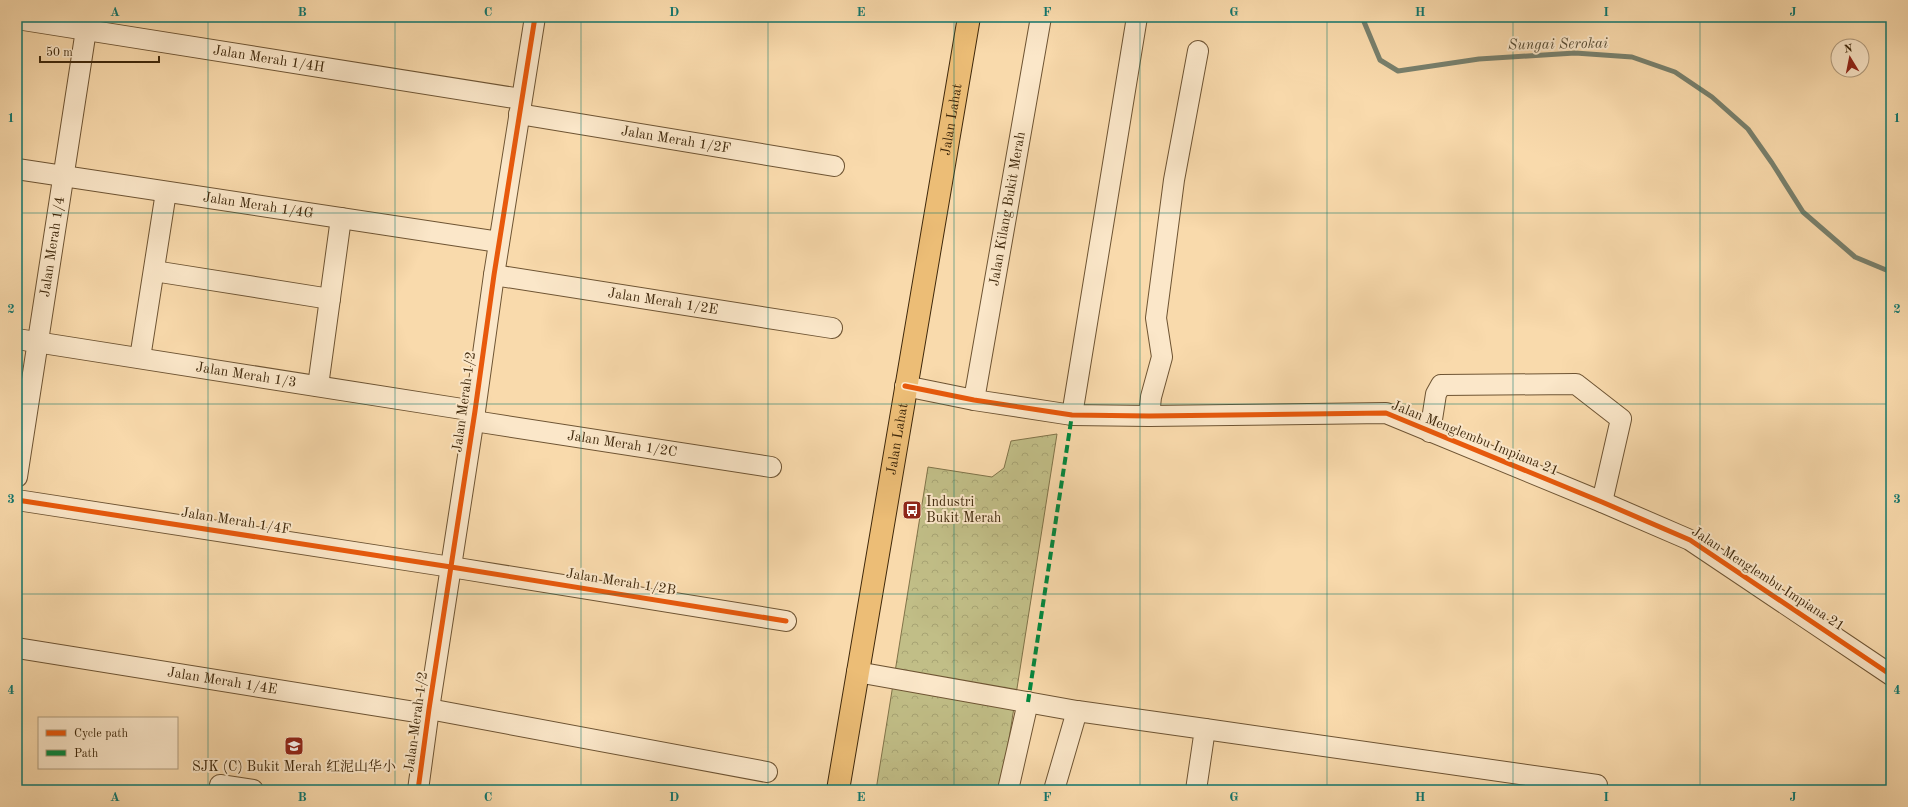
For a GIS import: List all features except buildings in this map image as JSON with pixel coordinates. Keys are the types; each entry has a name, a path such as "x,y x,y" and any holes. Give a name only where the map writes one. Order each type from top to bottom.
{"main road":[{"name":"Jalan Lahat","path":"838,790 905,386 969,17"}],"street":[{"name":"Jalan Merah 1/2","path":"418,790 428,712 475,416 494,275 535,17"},
{"name":"Jalan Kilang Bukit Merah","path":"974,400 1041,17"},
{"path":"1072,415 1137,17"},
{"name":"Jalan Merah 1/4H","path":"17,19 87,24 520,106"},
{"name":"Jalan Merah 1/4","path":"17,477 87,24"},
{"path":"1149,416 1151,397 1162,357 1156,318 1174,180 1198,51"},
{"name":"Jalan Merah 1/2F","path":"520,106 834,166"},
{"name":"Jalan Merah 1/4G","path":"17,169 499,242"},
{"path":"140,358 166,192"},
{"path":"318,386 341,218"},
{"path":"154,272 330,299"},
{"name":"Jalan Merah 1/2E","path":"494,275 832,328"},
{"name":"Jalan Merah 1/3","path":"17,339 318,386 475,416"},
{"path":"1430,432 1436,394 1441,385 1576,384 1621,419 1602,502"},
{"name":"Jalan Menglembu Impiana 21","path":"905,386 974,400 1072,415 1149,416 1386,413 1690,540 1891,675"},
{"name":"Jalan Merah 1/2C","path":"475,416 771,467"},
{"name":"Jalan Merah 1/4F","path":"17,500 451,567"},
{"name":"Jalan Merah 1/2B","path":"451,567 786,621"},
{"name":"Jalan Merah 1/4E","path":"17,648 428,712"},
{"path":"857,672 1077,711 1597,785"},
{"path":"1008,790 1028,702"},
{"path":"1054,790 1077,711"},
{"path":"428,712 767,772"},
{"path":"1196,790 1205,729"},
{"path":"220,785 253,790"}],"green space":[{"path":"1057,434 1001,790 876,790 928,467 992,477 1004,468 1011,441"}],"waterway":[{"name":"Sungai Serokai","path":"1362,17 1380,60 1398,71 1479,59 1575,53 1632,57 1675,72 1712,97 1748,129 1772,163 1803,212 1855,257 1891,272"}],"marked path":[{"path":"1028,702 1072,415"}],"cycle path":[{"path":"418,790 494,275 535,17"},
{"path":"905,386 974,400 1072,415 1149,416 1386,413 1690,540 1891,675"},
{"path":"17,500 451,567 786,621"}],"place":[{"name":"Industri Bukit Merah","path":"912,510"},
{"name":"SJK (C) Bukit Merah 红泥山华小","path":"294,746"}]}
